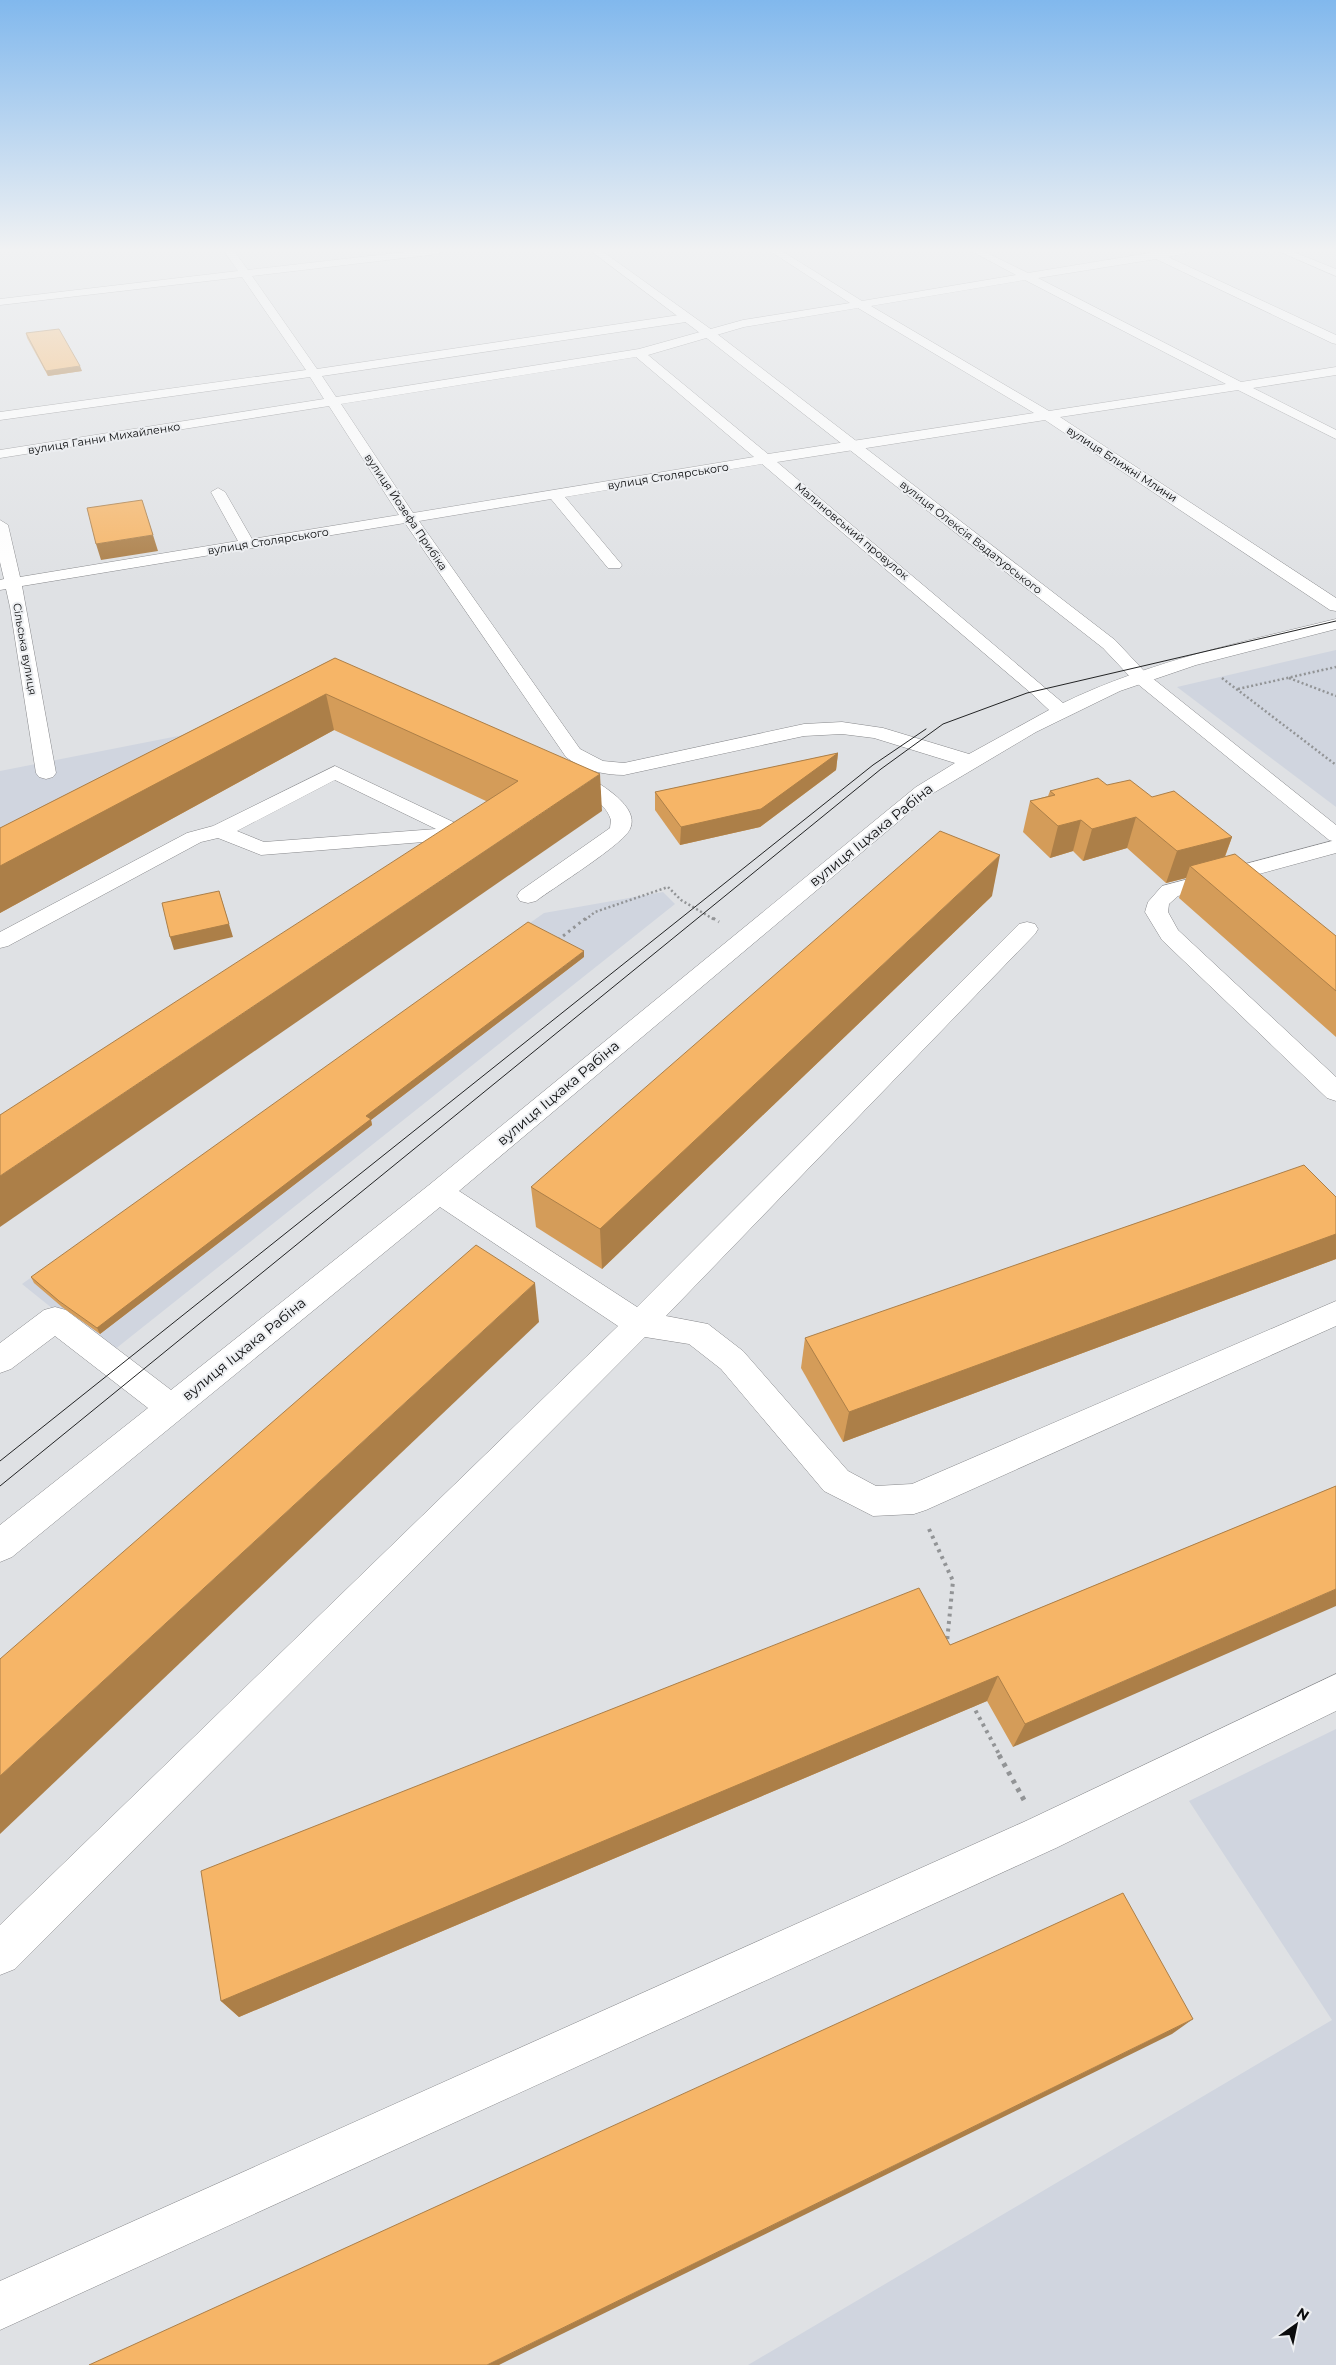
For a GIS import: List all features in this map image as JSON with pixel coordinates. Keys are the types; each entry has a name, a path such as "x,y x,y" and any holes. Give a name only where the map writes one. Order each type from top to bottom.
{"street":[{"name":"вулиця Йозефа Прибіка","path":"306,361 409,518 573,753 600,767"},
{"path":"0,416 393,361"},
{"name":"вулиця Ганни Михайленко","path":"0,454 588,361"},
{"name":"Малиновський провулок","path":"649,361 1040,690 1062,712"},
{"name":"вулиця Олексія Вадатурського","path":"744,361 1108,644 1140,677 1336,836"},
{"name":"вулиця Ближні Млини","path":"956,361 1047,415 1336,606"},
{"path":"1194,361 1336,436"},
{"name":"вулиця Столярського","path":"6,584 852,445 1336,371"},
{"path":"218,492 247,544"},
{"path":"554,494 614,565"},
{"name":"Сільська вулиця","path":"0,525 6,584 18,607 46,773"},
{"name":"вулиця Іцхака Рабіна","path":"0,1546 439,1192 923,791 971,761 1062,712 1140,677 1183,663 1336,624"},
{"path":"528,896 612,837 621,827 622,817 615,805 557,769 600,767 624,769 804,730 842,728 876,732 971,761"},
{"path":"0,942 194,837 220,831 335,772 461,833"},
{"path":"220,831 261,849 461,833"},
{"path":"419,860 461,833"},
{"path":"1336,846 1170,891 1158,899 1155,909 1160,921 1170,935 1336,1092"},
{"path":"0,1954 639,1324 1027,929"},
{"path":"439,1192 639,1324 697,1333 732,1360 836,1481 873,1501 914,1499 1336,1313"},
{"path":"0,1360 55,1319 171,1408"},
{"path":"0,2306 1042,1834 1336,1692"}],"path":[{"path":"1237,690 1336,667"},
{"path":"1218,675 1336,765"},
{"path":"1288,678 1336,696"},
{"path":"1329,760 1336,759"},
{"path":"551,944 595,912 668,887 681,900 746,937"},
{"path":"914,1499 953,1581 946,1646"},
{"path":"968,1697 1042,1834"}],"shaded area":[{"path":"1336,650 1336,807 1177,687"},
{"path":"229,726 0,847 0,771"},
{"path":"663,892 675,904 109,1354 22,1284 544,913"},
{"path":"1336,1729 1336,2365 748,2365 1332,2020 1189,1801"}],"building":[{"path":"41,361 77,361 80,366 46,371"},
{"path":"142,500 153,535 96,544 87,508"},
{"path":"335,658 600,774 0,1176 0,1115 518,781 326,694 0,866 0,828"},
{"path":"838,753 761,809 681,827 655,792"},
{"path":"1098,778 1107,785 1130,780 1152,797 1174,791 1232,837 1177,851 1136,817 1092,829 1081,820 1058,826 1030,801 1055,795 1050,791"},
{"path":"940,831 1000,855 600,1229 531,1187"},
{"path":"1235,854 1336,936 1336,991 1190,866"},
{"path":"219,891 229,924 170,937 162,903"},
{"path":"528,922 584,951 366,1116 371,1119 97,1328 59,1301 31,1277"},
{"path":"1304,1165 1336,1197 1336,1234 849,1412 805,1338"},
{"path":"476,1245 535,1283 0,1776 0,1659"},
{"path":"1336,1486 1336,1589 1025,1724 998,1676 221,2001 201,1871 919,1588 950,1645"},
{"path":"1123,1893 1193,2019 487,2365 89,2365"}],"tram line":[{"path":"0,1486 881,769 943,724 1027,693 1336,621"},
{"path":"0,1461 873,765 926,729"}]}
